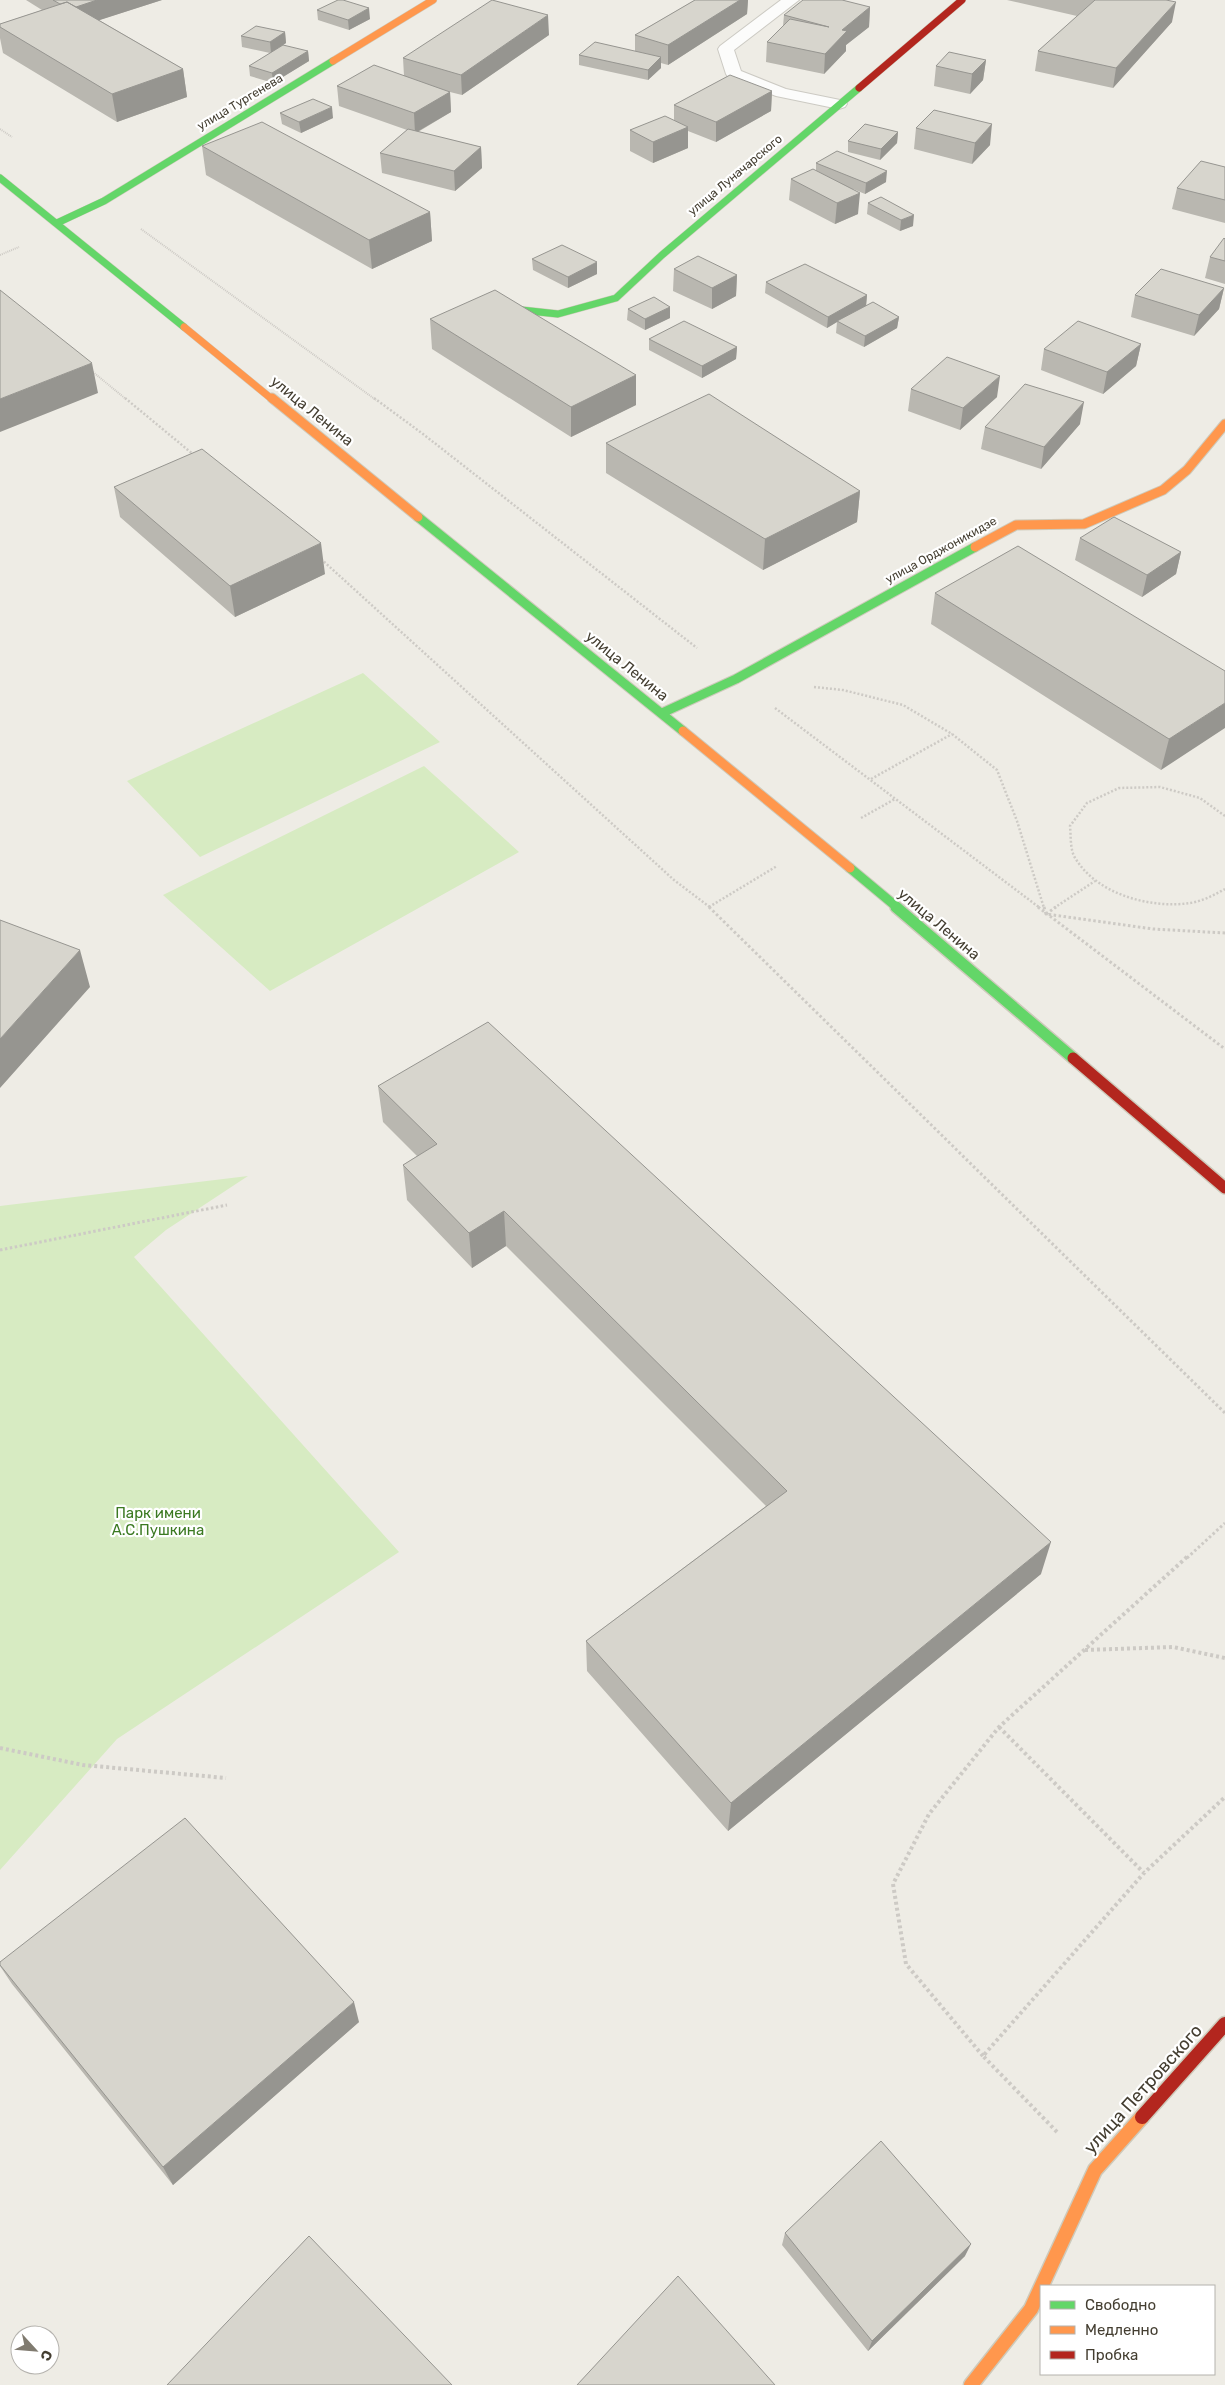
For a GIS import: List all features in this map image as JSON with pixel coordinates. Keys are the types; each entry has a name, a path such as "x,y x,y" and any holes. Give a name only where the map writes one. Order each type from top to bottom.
{"street":[{"name":"улица Тургенева","path":"57,223 104,202 433,0"},
{"name":"улица Луначарского","path":"502,308 558,314 616,298 662,256 962,0"},
{"name":"улица Ленина","path":"0,178 818,841 1225,1188"},
{"name":"улица Орджоникидзе","path":"662,713 736,679 1016,525 1084,524 1163,490 1187,470 1225,424"},
{"name":"улица Петровского","path":"1041,2285 1094,2170 1225,2024"},
{"name":"улица Петровского","path":"971,2385 1030,2309 1040,2287"}],"lane":[{"path":"791,0 726,49 734,74 782,93 839,104"}],"path":[{"path":"0,129 15,139"},
{"path":"104,202 423,434 736,679 871,779 1225,1049"},
{"path":"92,371 199,459"},
{"path":"314,553 674,880 709,907 1225,1413"},
{"path":"814,687 843,690 903,705 952,734 998,770 1017,821 1046,914"},
{"path":"871,779 952,734"},
{"path":"1225,816 1200,798 1160,787 1119,788 1087,802 1070,826 1073,854 1095,881 1132,900 1176,905 1215,896 1225,889"},
{"path":"1046,914 1095,881"},
{"path":"1046,914 1153,929 1225,933"},
{"path":"0,1250 227,1206"},
{"path":"1094,2170 983,2056 906,1964 892,1884 929,1814 999,1727 1225,1523"},
{"path":"1084,1650 1174,1647 1225,1658"},
{"path":"999,1727 1144,1873"},
{"path":"0,1748 21,1754 93,1766 226,1778"},
{"path":"983,2056 1144,1873 1225,1797"}],"green space":[{"path":"363,673 440,742 200,857 127,781"},
{"path":"424,766 519,852 270,991 163,895"},
{"name":"Парк имени А.С.Пушкина","path":"248,1176 166,1230 134,1257 399,1552 117,1739 0,1870 0,1206"}],"building":[{"path":"53,0 97,0 76,7 67,2 60,4"},
{"path":"338,0 369,8 348,20 317,10"},
{"path":"492,0 548,15 461,75 403,58"},
{"path":"695,0 740,0 668,45 635,35"},
{"path":"803,0 842,0 870,7 842,30 847,31 825,54 767,42 790,19 829,27 784,15"},
{"path":"1095,0 1166,0 1176,2 1116,68 1038,51"},
{"path":"67,2 183,69 112,94 0,27 0,24"},
{"path":"256,26 285,32 270,42 241,36"},
{"path":"595,42 661,57 648,70 579,55"},
{"path":"283,45 308,51 272,73 249,66"},
{"path":"949,52 986,60 972,74 936,66"},
{"path":"374,65 450,92 414,113 337,86"},
{"path":"730,75 772,91 716,122 674,105"},
{"path":"313,99 332,107 299,122 280,113"},
{"path":"934,110 992,124 975,143 916,128"},
{"path":"665,116 688,127 653,142 630,130"},
{"path":"262,122 430,212 369,240 202,146"},
{"path":"865,124 898,132 881,149 848,141"},
{"path":"408,129 481,147 454,171 380,153"},
{"path":"837,151 887,171 866,183 816,163"},
{"path":"1201,161 1225,167 1225,200 1177,188"},
{"path":"813,169 860,193 837,203 791,179"},
{"path":"881,197 914,215 901,220 868,203"},
{"path":"1224,238 1225,261 1210,257"},
{"path":"562,245 597,262 568,277 532,259"},
{"path":"698,256 737,275 712,288 674,269"},
{"path":"805,264 867,295 828,317 766,282"},
{"path":"1161,269 1224,288 1199,315 1135,295"},
{"path":"0,290 92,363 0,399"},
{"path":"495,290 636,375 571,407 430,319"},
{"path":"654,297 670,307 645,319 628,309"},
{"path":"873,302 899,317 865,336 837,321"},
{"path":"684,321 737,347 702,366 649,339"},
{"path":"1078,321 1141,344 1107,372 1044,349"},
{"path":"947,357 1000,376 963,408 911,389"},
{"path":"1025,384 1084,402 1044,447 985,427"},
{"path":"709,394 860,491 765,539 606,443"},
{"path":"202,449 321,543 230,586 114,487"},
{"path":"1114,517 1181,552 1147,575 1080,538"},
{"path":"1018,546 1225,671 1225,703 1169,739 935,593"},
{"path":"0,920 80,950 0,1039"},
{"path":"488,1022 1051,1542 731,1803 586,1641 787,1491 504,1211 469,1233 403,1165 437,1144 378,1086"},
{"path":"185,1818 354,2002 163,2167 0,1965 0,1962"},
{"path":"881,2141 971,2244 872,2341 785,2233"},
{"path":"309,2236 452,2385 167,2385"},
{"path":"678,2276 775,2385 577,2385"}],"traffic: fast":[{"path":"57,223 104,201 333,61"},
{"path":"502,308 558,314 616,298 662,255 859,88"},
{"path":"0,178 184,327"},
{"path":"418,517 683,731"},
{"path":"662,713 736,679 975,547"},
{"path":"850,868 1073,1058"}],"traffic: slow":[{"path":"333,61 433,0"},
{"path":"184,327 418,517"},
{"path":"975,547 1016,525 1084,524 1163,490 1187,470 1225,424"},
{"path":"683,731 850,868"},
{"path":"1042,2285 1095,2170 1142,2117"},
{"path":"971,2385 1031,2309 1040,2289"}],"traffic: jam":[{"path":"859,88 962,0"},
{"path":"1073,1058 1225,1188"},
{"path":"1142,2117 1225,2024"}]}
